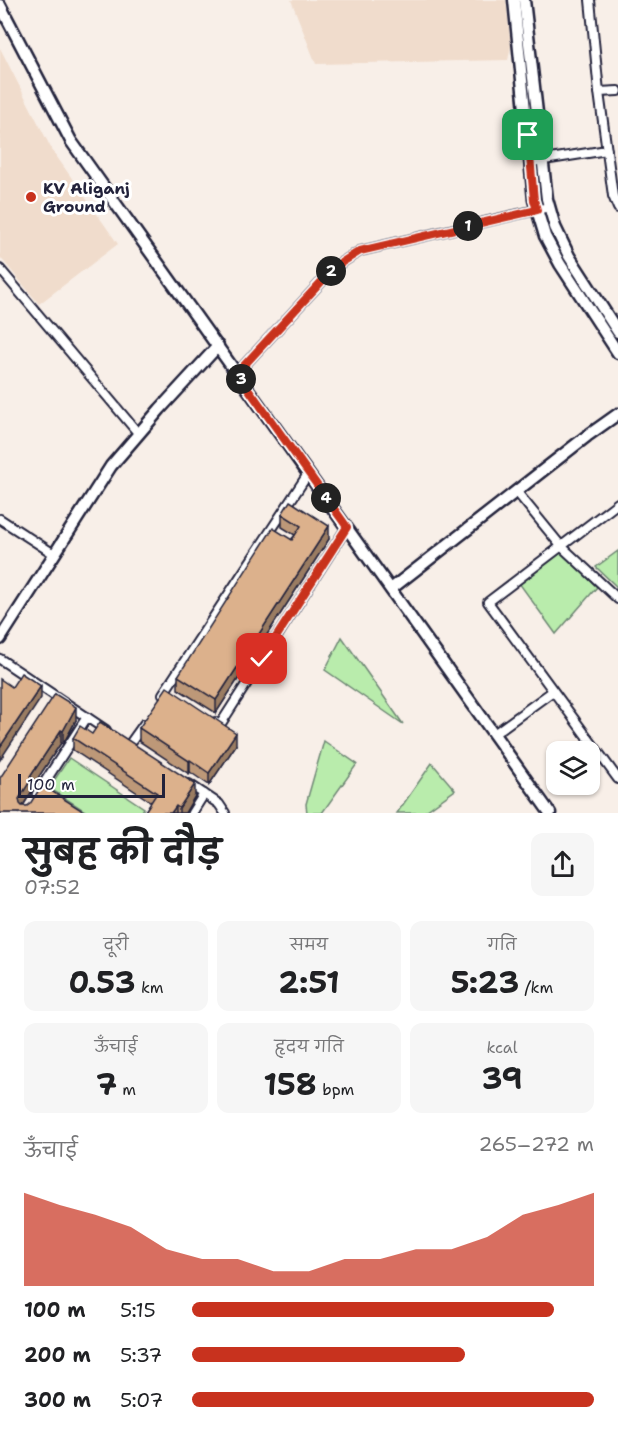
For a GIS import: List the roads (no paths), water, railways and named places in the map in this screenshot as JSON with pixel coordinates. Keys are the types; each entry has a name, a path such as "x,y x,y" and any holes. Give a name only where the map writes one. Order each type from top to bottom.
{"street":[{"path":"514,0 534,200 545,236 560,264 618,353"},
{"path":"524,0 549,207 555,227 569,256 618,332"},
{"path":"590,0 613,196 618,207"},
{"path":"0,5 71,141 494,734 546,811"},
{"path":"599,92 618,91"},
{"path":"531,162 607,150"},
{"path":"237,373 336,266 360,251 549,207"},
{"path":"0,269 138,434"},
{"path":"0,639 111,466 218,346"},
{"path":"391,590 618,414"},
{"path":"159,700 309,474"},
{"path":"516,491 561,546 618,599"},
{"path":"618,503 488,602 618,779"},
{"path":"0,519 54,554"},
{"path":"211,720 220,725 347,527"},
{"path":"0,659 113,734"},
{"path":"165,691 174,697"},
{"path":"494,734 553,691"},
{"path":"30,805 87,717"},
{"path":"129,745 147,718"},
{"path":"121,739 139,751"},
{"path":"186,782 219,804 225,813"},
{"path":"192,813 204,794"}],"place":[{"name":"KV Aliganj Ground","path":"31,197"}]}
